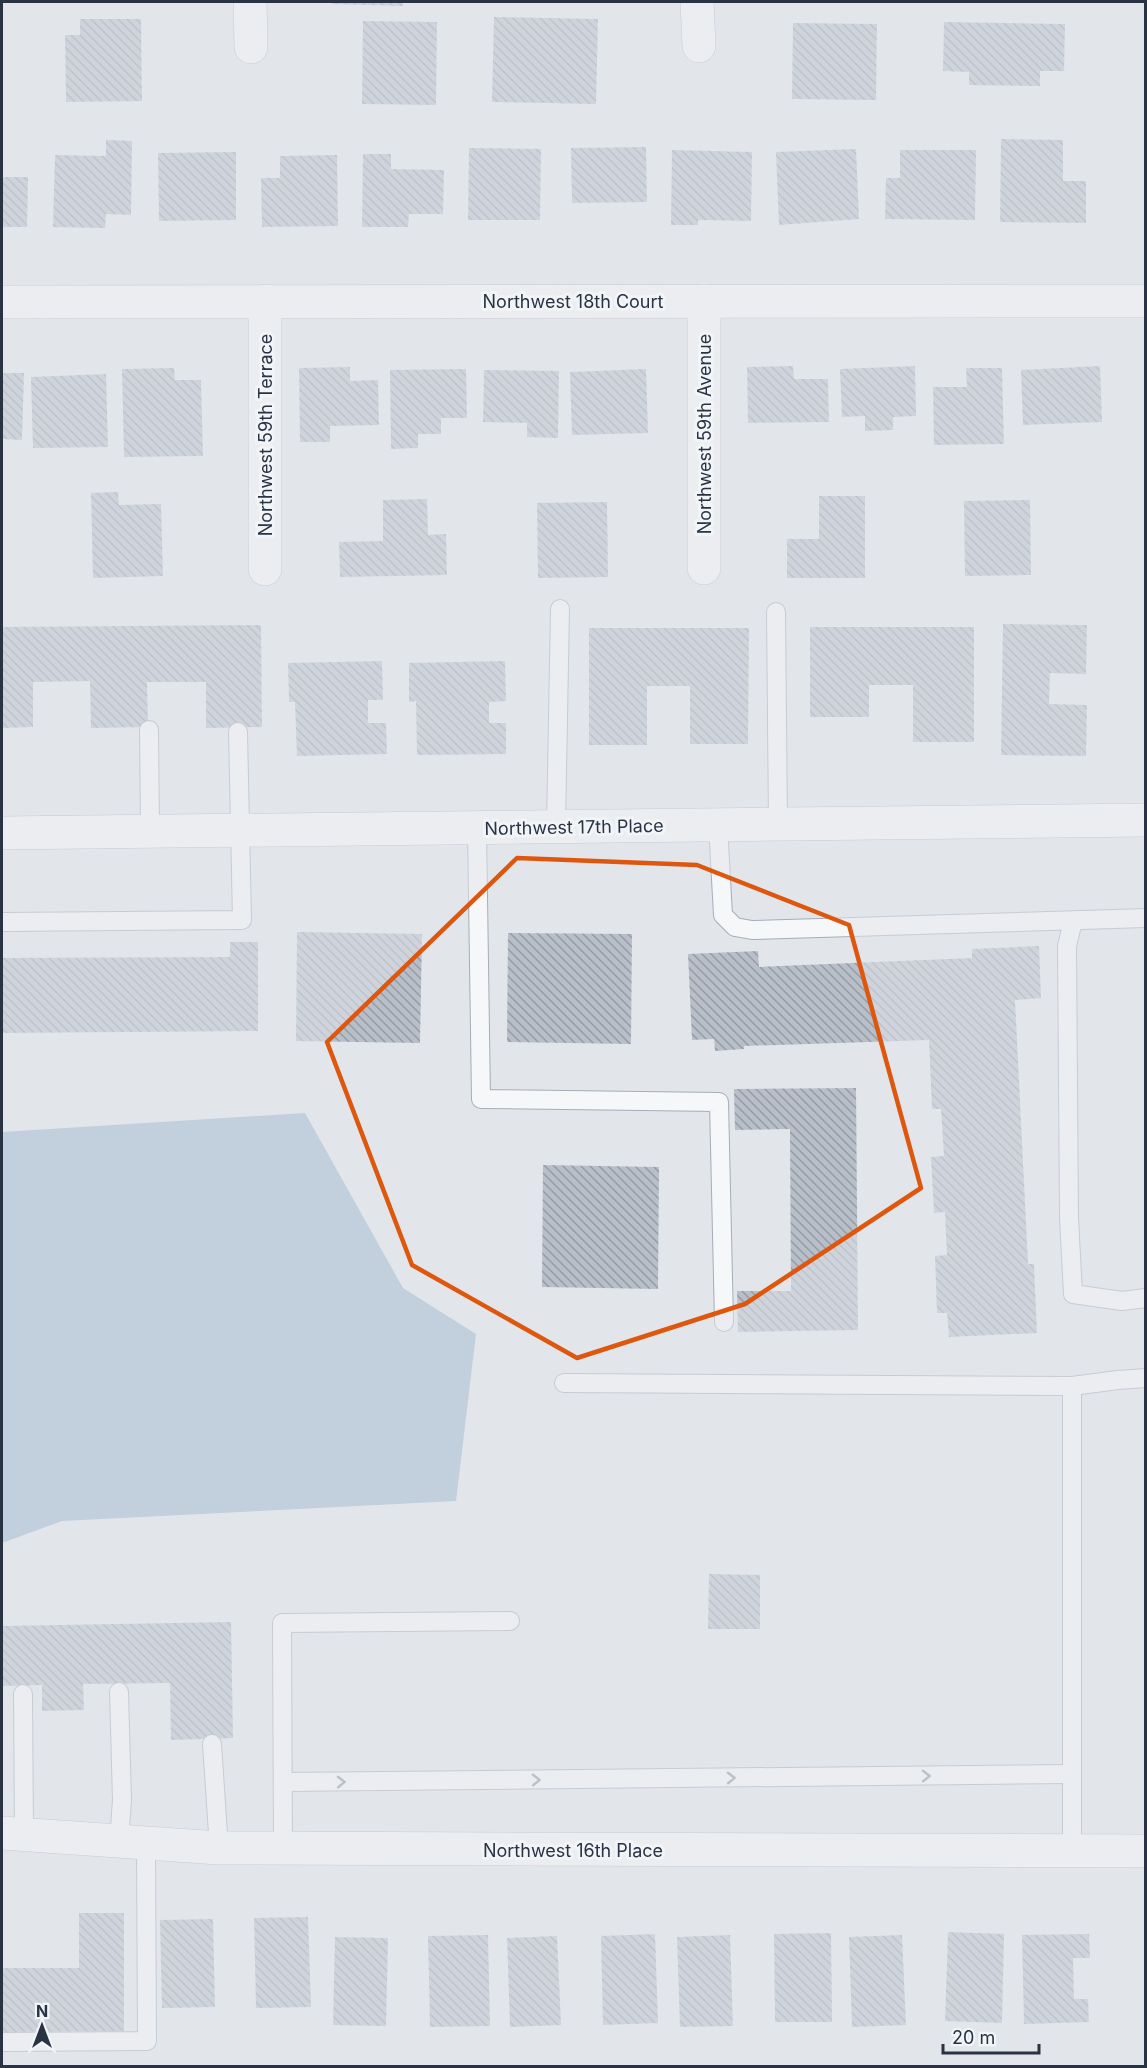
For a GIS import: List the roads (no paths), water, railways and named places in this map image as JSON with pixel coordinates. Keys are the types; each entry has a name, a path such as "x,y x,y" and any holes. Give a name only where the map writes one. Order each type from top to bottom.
{"street":[{"path":"250,2 251,47"},
{"path":"698,2 699,46"},
{"name":"Northwest 59th Terrace","path":"265,301 265,568"},
{"name":"Northwest 59th Avenue","path":"704,301 704,568"},
{"name":"Northwest 18th Court","path":"2,302 1146,301"},
{"name":"Northwest 17th Place","path":"2,833 1146,820"},
{"name":"Northwest 16th Place","path":"13,1833 219,1848 1146,1851"}],"lane":[{"path":"556,827 560,609"},
{"path":"776,612 778,824"},
{"path":"149,730 150,832"},
{"path":"2,922 242,920 238,732"},
{"path":"718,825 723,915 735,927 752,930 1146,918"},
{"path":"477,828 481,1099 719,1102 724,1323"},
{"path":"1072,921 1067,946 1067,980 1069,1218 1074,1294 1122,1300 1146,1299"},
{"path":"564,1383 1072,1386 1146,1378"},
{"path":"1072,1386 1072,1851"},
{"path":"283,1849 282,1623 510,1621"},
{"path":"2,2042 147,2041 133,1843 122,1800 119,1692"},
{"path":"13,1833 23,1694"},
{"path":"212,1744 219,1848"},
{"path":"283,1782 1072,1774"}],"water":[{"path":"305,1113 403,1288 476,1334 456,1501 62,1521 2,1543 2,1132"}]}
